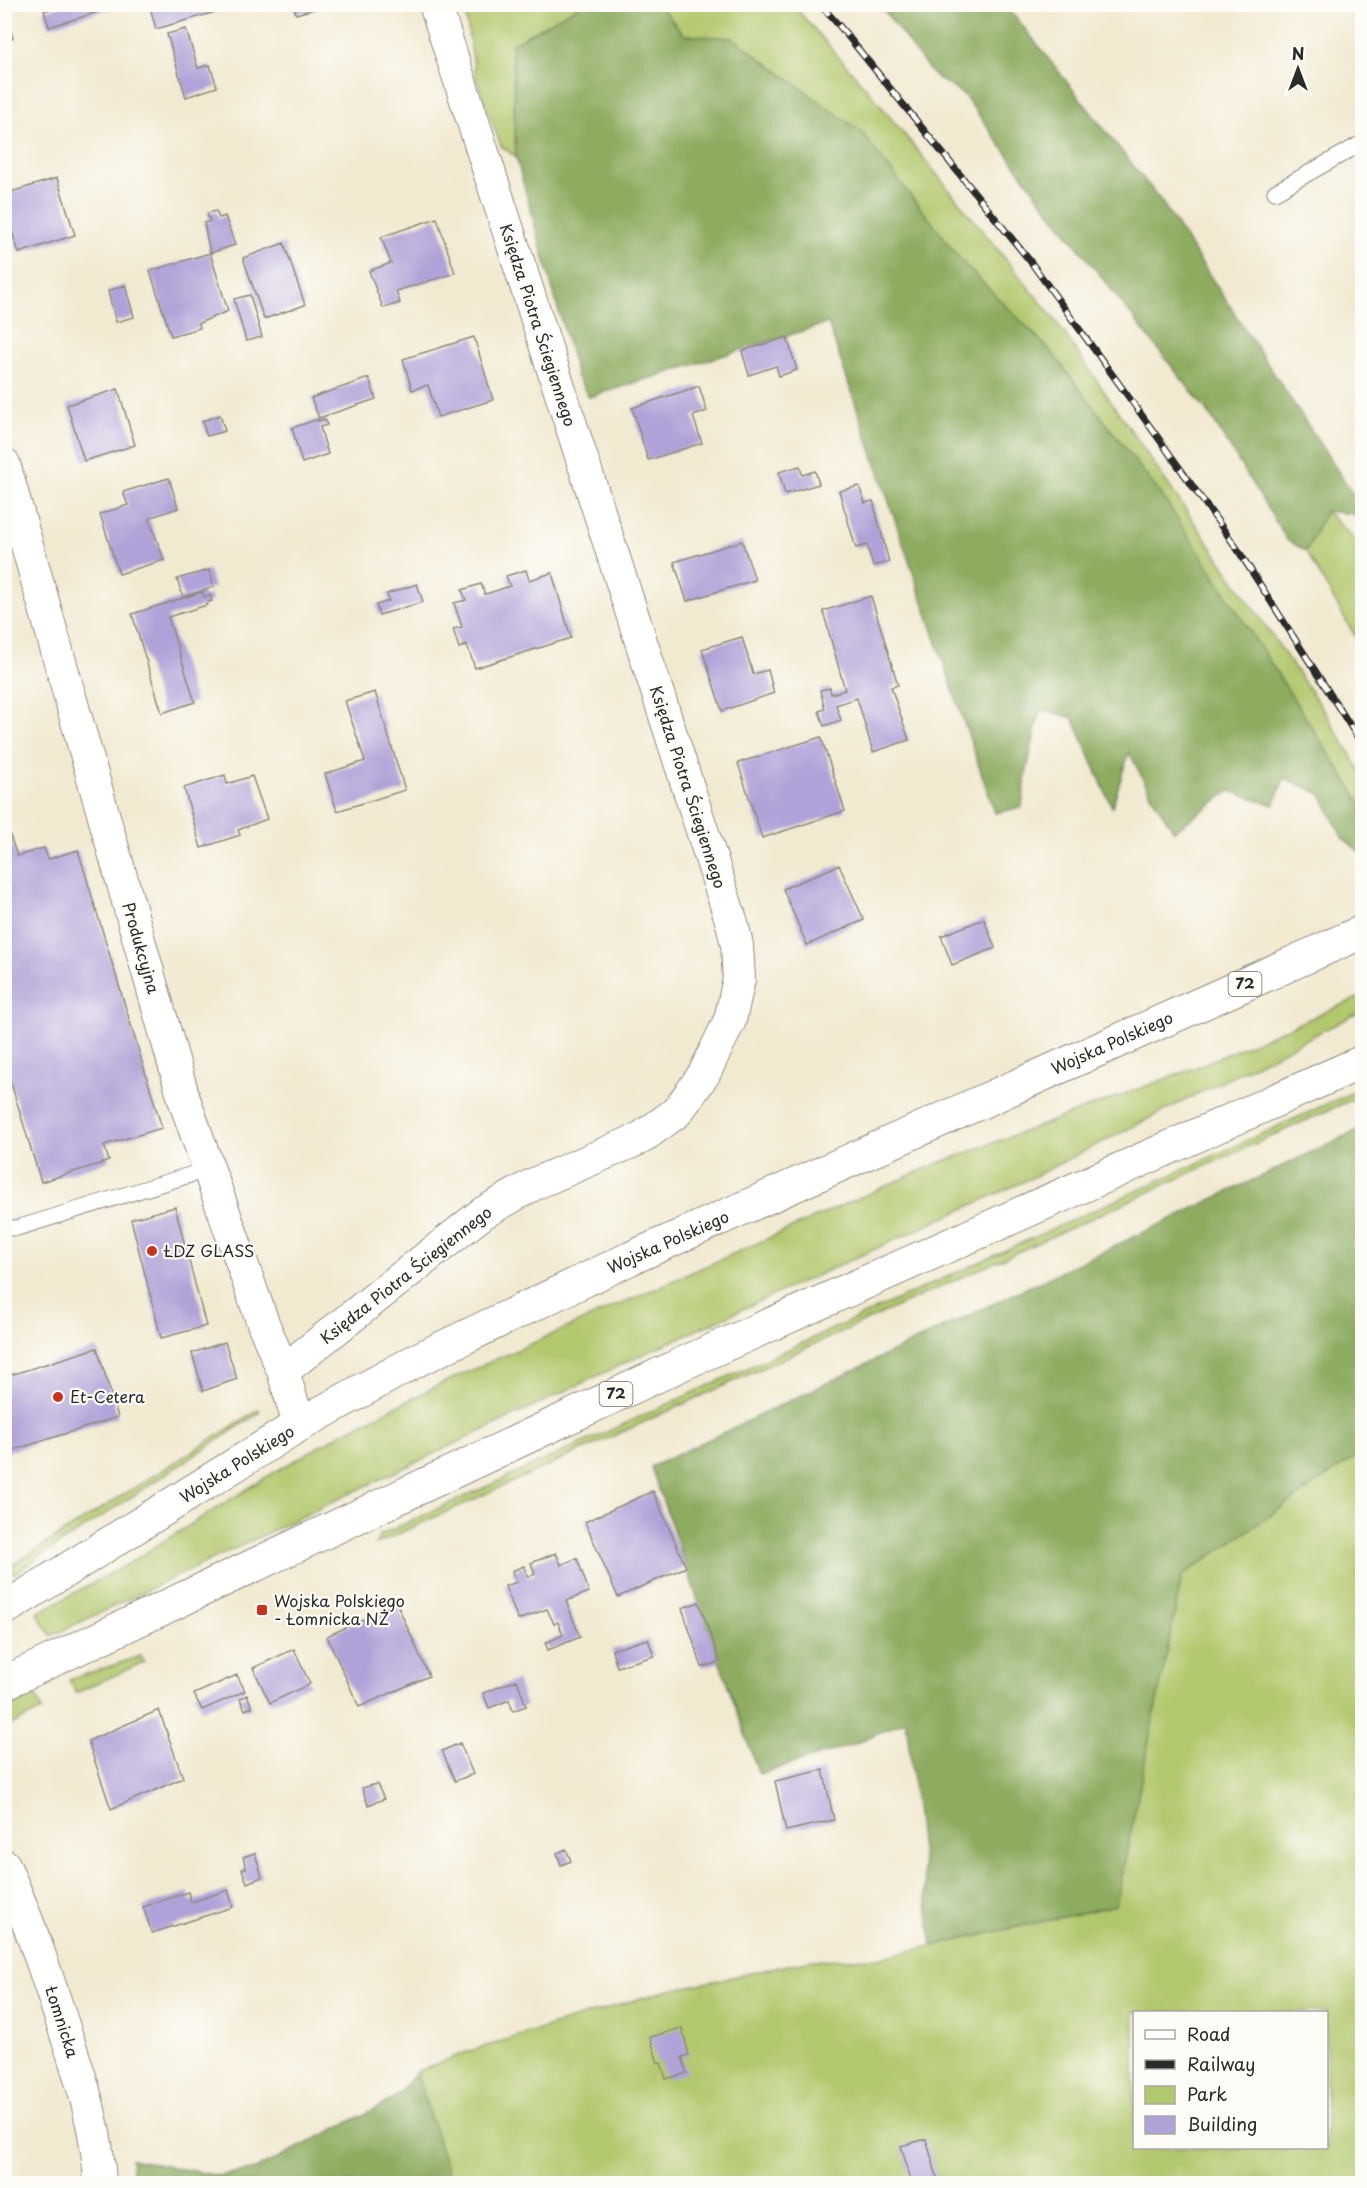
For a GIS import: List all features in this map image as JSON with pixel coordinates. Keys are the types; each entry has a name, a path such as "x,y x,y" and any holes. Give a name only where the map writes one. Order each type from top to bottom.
{"main road":[{"name":"Wojska Polskiego","path":"4,1609 299,1425 419,1359 628,1259 1362,932"},
{"name":"72","path":"4,1683 684,1363 1362,1062"}],"street":[{"name":"Księdza Piotra Ściegiennego","path":"283,1371 483,1213 534,1184 641,1138 677,1112 704,1074 719,1047 730,1020 739,979 737,945 732,923 435,4"},
{"name":"Produkcyjna","path":"4,464 180,1087 263,1323 283,1371 299,1425"},
{"name":"Łomnicka","path":"4,1865 53,1993 80,2075 100,2167 100,2184"}],"lane":[{"path":"1275,192 1362,143"},
{"path":"4,1228 17,1228 208,1169"}],"green space":[{"path":"464,5 581,5 512,44 516,157 501,146 476,78"},
{"path":"581,5 659,5 684,35 733,38 861,132 965,265 1050,350 1167,503 1362,805 1362,854 1342,837 1321,794 1284,778 1274,805 1230,791 1174,831 1153,798 1129,752 1112,807 1073,718 1040,709 1026,774 1022,807 995,813 828,323 589,397 577,377 516,157 512,44"},
{"path":"659,5 793,5 873,96 1055,320 1324,711 1362,774 1362,805 1167,503 1050,350 733,39 684,35"},
{"path":"880,5 1006,5 1161,201 1362,508 1362,515 1326,511 1306,551 1287,540 1210,415 1044,204 964,95 932,74"},
{"path":"1326,511 1362,547 1362,641 1356,638 1306,551"},
{"path":"1360,997 1362,1011 1029,1179 637,1357 51,1636 37,1613 126,1565 273,1473 339,1435 447,1381 931,1166 1192,1069"},
{"path":"1362,1088 1362,1095 376,1544 380,1535"},
{"path":"1362,1128 1362,1452 1182,1576 1116,1905 932,1946 906,1720 852,1745 759,1774 651,1467"},
{"path":"259,1409 259,1413 14,1574 9,1567"},
{"path":"1362,1452 1362,2183 451,2183 416,2072 467,2052 661,1992 812,1960 877,1958 1116,1905 1182,1576"},
{"path":"141,1656 144,1662 76,1693 69,1680"},
{"path":"36,1695 42,1710 5,1728 5,1711"},
{"path":"416,2072 451,2183 133,2183 131,2159 218,2176 256,2169 381,2106 400,2093"}],"building":[{"path":"65,4 121,5 49,27 44,11"},
{"path":"149,4 240,4 240,5 156,29"},
{"path":"293,4 329,4 329,5 296,14"},
{"path":"4,11 13,38 4,41"},
{"path":"186,29 198,68 210,65 217,87 186,97 167,34"},
{"path":"57,178 75,235 19,253 4,207 4,194"},
{"path":"216,211 219,218 225,216 235,245 210,253 204,223 210,221 207,213"},
{"path":"437,218 455,273 396,291 400,303 383,308 369,271 391,263 381,237"},
{"path":"284,243 305,305 264,319 243,258"},
{"path":"210,253 228,311 199,323 200,328 171,336 150,271"},
{"path":"125,285 134,317 116,322 108,291"},
{"path":"250,295 262,337 246,341 234,299"},
{"path":"474,337 493,400 438,417 428,385 412,390 403,359"},
{"path":"787,337 797,370 779,376 776,366 749,375 742,351"},
{"path":"369,378 376,399 319,418 311,398"},
{"path":"699,386 707,411 693,416 702,443 648,460 632,408"},
{"path":"118,389 135,445 84,461 67,405"},
{"path":"220,415 225,431 207,436 202,421"},
{"path":"318,419 318,421 325,419 327,425 320,427 328,454 302,463 292,428"},
{"path":"800,466 802,475 815,471 819,484 785,494 779,472"},
{"path":"169,478 178,508 149,518 164,560 119,574 100,514 128,505 123,492"},
{"path":"859,486 865,503 873,501 889,562 873,566 867,545 856,548 839,491"},
{"path":"742,541 755,580 687,601 674,562"},
{"path":"209,570 214,587 183,597 177,579"},
{"path":"526,570 529,580 552,573 571,638 475,668 467,645 459,648 453,629 462,627 454,603 466,600 462,590 481,584 485,594 489,593 510,586 506,576"},
{"path":"417,584 423,602 379,615 376,605 389,601 387,594"},
{"path":"202,592 204,597 210,595 212,601 206,603 207,605 168,617 195,702 162,713 132,614"},
{"path":"871,596 898,685 891,687 909,740 873,752 857,698 836,705 841,720 824,726 819,711 825,709 820,690 830,688 831,694 845,690 823,611"},
{"path":"742,637 753,674 768,670 774,693 722,711 702,649"},
{"path":"375,692 405,790 337,811 325,774 365,761 345,701"},
{"path":"821,737 845,811 762,838 738,763"},
{"path":"225,775 227,784 252,776 267,819 238,830 240,835 201,848 184,788"},
{"path":"4,818 17,856 44,848 48,859 78,850 162,1128 104,1145 109,1161 41,1182 4,1060"},
{"path":"839,865 864,920 807,945 783,889"},
{"path":"984,919 995,948 952,965 941,936"},
{"path":"175,1207 206,1326 161,1338 131,1219"},
{"path":"225,1342 237,1379 203,1391 192,1353"},
{"name":"Et-Cetera","path":"97,1348 118,1417 4,1453 4,1377"},
{"path":"653,1491 686,1567 618,1597 585,1522"},
{"path":"556,1553 561,1565 577,1558 589,1592 566,1601 580,1637 548,1650 545,1643 563,1635 558,1622 554,1624 547,1609 518,1620 505,1586 517,1582 512,1571 524,1566 528,1577 535,1574 531,1563"},
{"path":"699,1602 720,1662 702,1667 682,1608"},
{"path":"397,1604 429,1676 359,1707 327,1636"},
{"path":"648,1639 654,1656 617,1667 612,1650"},
{"path":"294,1649 310,1684 270,1703 253,1668"},
{"path":"237,1675 245,1691 202,1710 194,1694"},
{"path":"517,1680 526,1706 513,1711 509,1700 489,1708 483,1693"},
{"path":"247,1695 252,1707 245,1710 240,1699"},
{"path":"159,1710 183,1778 111,1809 88,1741"},
{"path":"460,1743 473,1774 455,1781 442,1751"},
{"path":"823,1770 834,1820 786,1831 775,1781"},
{"path":"377,1784 384,1799 368,1805 362,1788"},
{"path":"566,1849 571,1861 561,1865 557,1853"},
{"path":"255,1853 262,1877 247,1883 242,1869 246,1868 243,1857"},
{"path":"228,1890 233,1907 152,1933 143,1907 188,1892 191,1902"},
{"path":"682,2028 689,2055 682,2057 687,2073 666,2079 650,2037"},
{"path":"926,2139 939,2184 912,2184 901,2146"}],"railway":[{"path":"820,4 1030,261 1236,547 1362,744"}],"place":[{"name":"ŁDZ GLASS","path":"152,1251"},
{"name":"Et-Cetera","path":"58,1397"},
{"name":"Wojska Polskiego - Łomnicka NŻ","path":"262,1610"}]}
